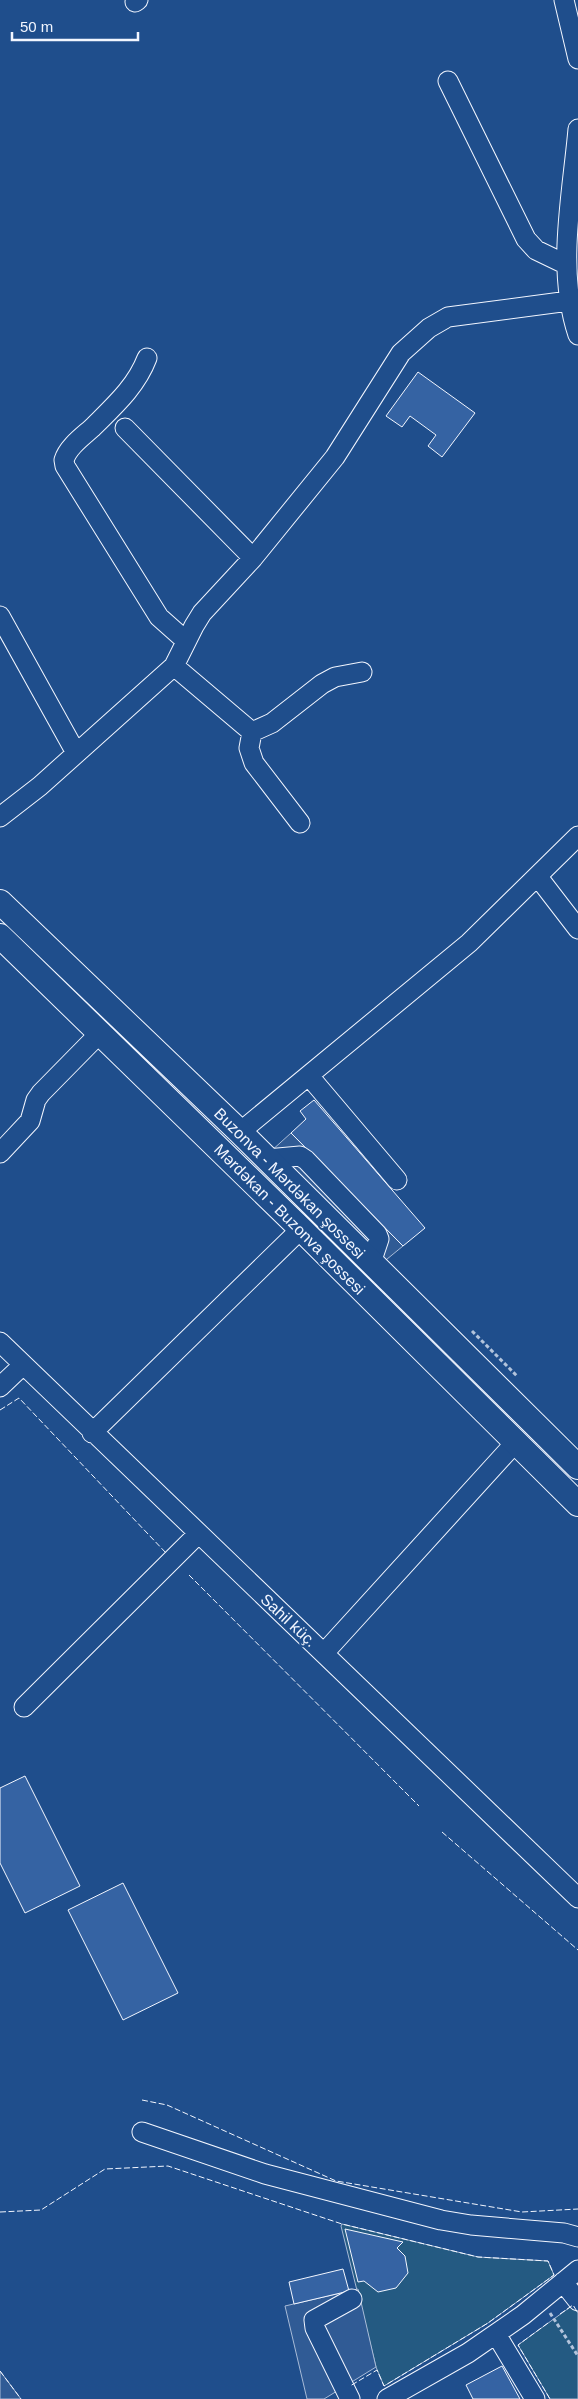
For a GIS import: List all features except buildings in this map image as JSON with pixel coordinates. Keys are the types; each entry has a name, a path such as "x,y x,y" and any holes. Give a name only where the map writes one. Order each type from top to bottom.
{"main road":[{"name":"Buzonva - Mərdəkan şossesi","path":"0,902 240,1132 578,1467"},
{"name":"Mərdəkan - Buzonva şossesi","path":"0,936 301,1229 578,1504"}],"street":[{"path":"564,0 578,59"},
{"path":"448,81 526,239 536,250 566,264"},
{"path":"577,329 569,301 566,264 578,129"},
{"path":"0,817 164,678 174,666 202,613 252,558 341,449 401,352 429,328 448,317 569,301"},
{"path":"147,358 137,380 114,407 71,448 64,460 65,466 158,617 186,642"},
{"path":"125,428 252,558"},
{"path":"0,616 76,753"},
{"path":"174,666 252,732"},
{"path":"252,732 272,723 322,684 335,678 362,672"},
{"path":"252,732 249,748 254,763 300,823"},
{"path":"240,1132 469,943 578,836"},
{"path":"538,877 578,929"},
{"path":"0,1154 30,1121 36,1100 41,1093 100,1033"},
{"path":"309,1076 397,1180"},
{"path":"92,1433 301,1229"},
{"name":"Sahil küç.","path":"0,1342 22,1366 578,1898"},
{"path":"0,1386 22,1366"},
{"path":"324,1653 515,1443"},
{"path":"24,1707 198,1534"},
{"path":"142,2132 265,2174 441,2220 471,2225 564,2233 578,2237"},
{"path":"387,2399 441,2370 496,2334 578,2270"},
{"path":"563,2282 578,2301"},
{"path":"350,2399 315,2328 314,2320 352,2299"},
{"path":"496,2334 535,2399"}],"path":[{"path":"541,2300 578,2356"}],"shaded area":[{"path":"291,1133 403,1246 381,1264 270,1152"},
{"path":"342,2224 478,2257 548,2261 554,2275 488,2323 384,2386 376,2367"},
{"path":"358,2289 376,2367 324,2399 307,2399 285,2306"},
{"path":"573,2305 578,2313 578,2399 550,2399 518,2345"},
{"path":"0,2371 21,2399 0,2399"}],"fence":[{"path":"0,1410 19,1398 167,1554"},
{"path":"189,1575 419,1806"},
{"path":"442,1832 578,1950"},
{"path":"142,2100 167,2105 336,2181 522,2212 578,2209"},
{"path":"0,2212 41,2210 105,2169 168,2166 342,2224 478,2257 548,2261 554,2275 488,2323 384,2386 377,2370 350,2386"},
{"path":"560,2314 573,2305 578,2313"},
{"path":"548,2323 518,2345 550,2399"},
{"path":"0,2371 21,2399"}]}
